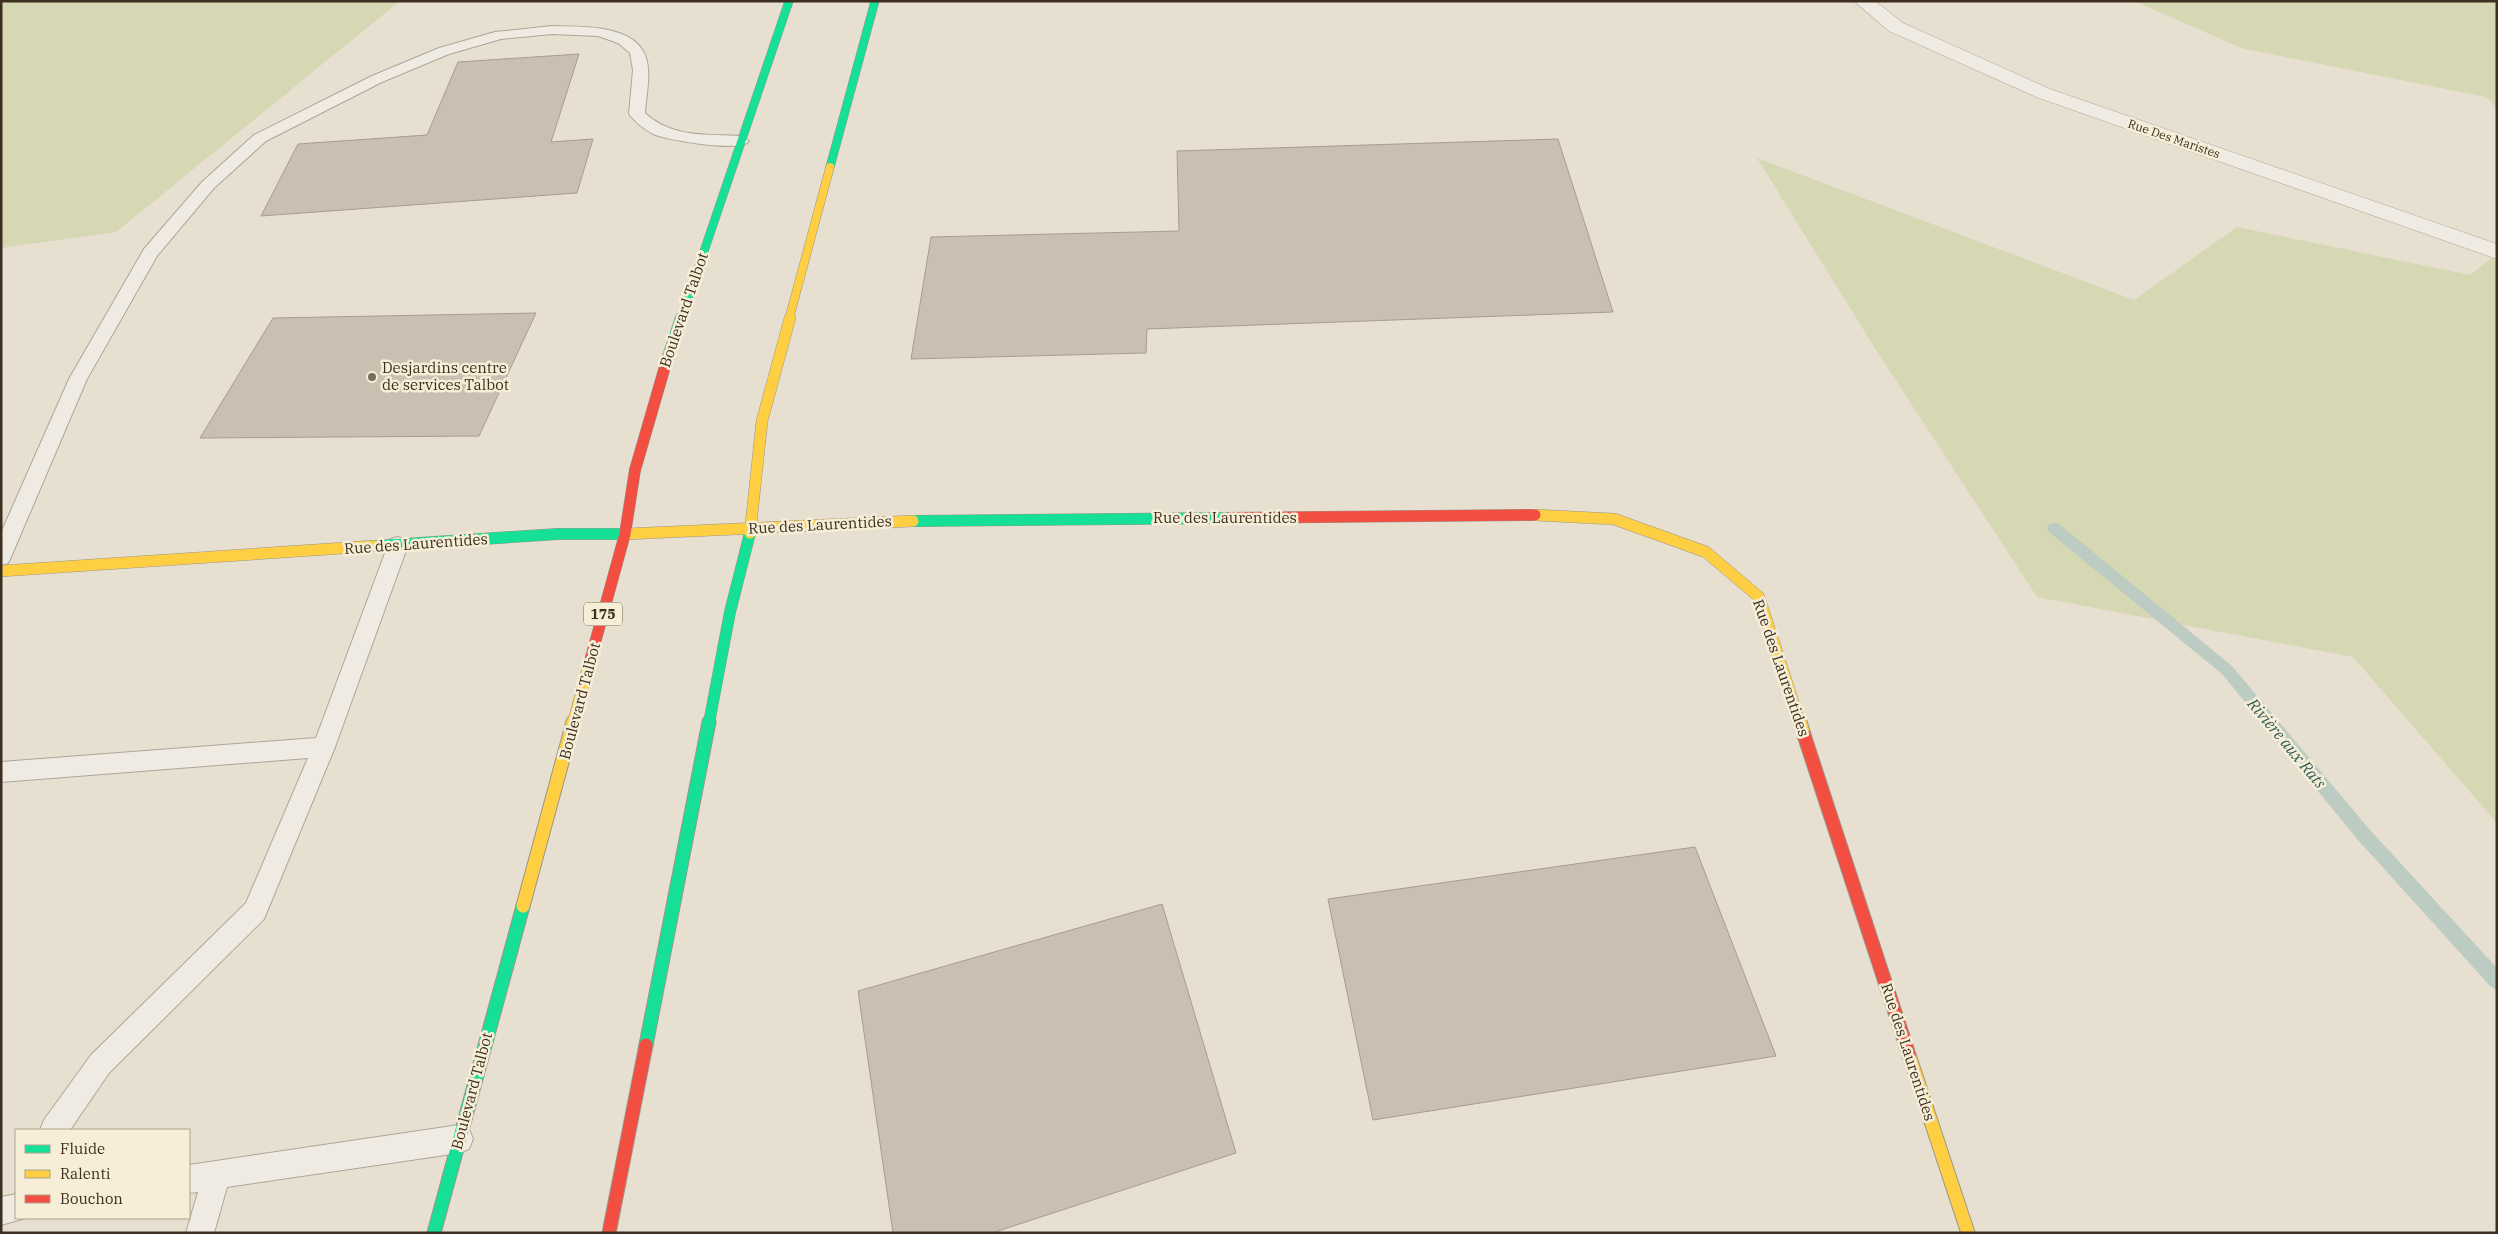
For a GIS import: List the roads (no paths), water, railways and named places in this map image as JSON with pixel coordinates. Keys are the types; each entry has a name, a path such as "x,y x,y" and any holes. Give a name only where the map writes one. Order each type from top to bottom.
{"main road":[{"name":"Boulevard Talbot","path":"434,1233 626,534 635,470 658,387 789,1"},
{"path":"609,1233 728,622 751,528 762,421 875,1"},
{"name":"Rue des Laurentides","path":"1,571 558,534 626,534 934,520 1566,516 1614,519 1706,552 1759,597 1968,1233"}],"street":[{"name":"Rue Des Maristes","path":"1863,1 1896,27 2043,93 2497,252"}],"lane":[{"path":"1,557 78,379 150,253 208,186 260,138 377,79 444,51 500,36 552,30 600,32 623,40 637,52 640,70 637,114 644,123 656,130 683,137 741,141"},
{"path":"55,1129 100,1064 255,911 324,746 398,545"},
{"path":"1,772 324,746"},
{"path":"190,1179 459,1139"},
{"path":"200,1233 217,1174"}],"waterway":[{"name":"Rivière aux Rats","path":"2054,528 2227,670 2364,835 2497,981"}],"place":[{"name":"Desjardins centre de services Talbot","path":"372,377"}]}
